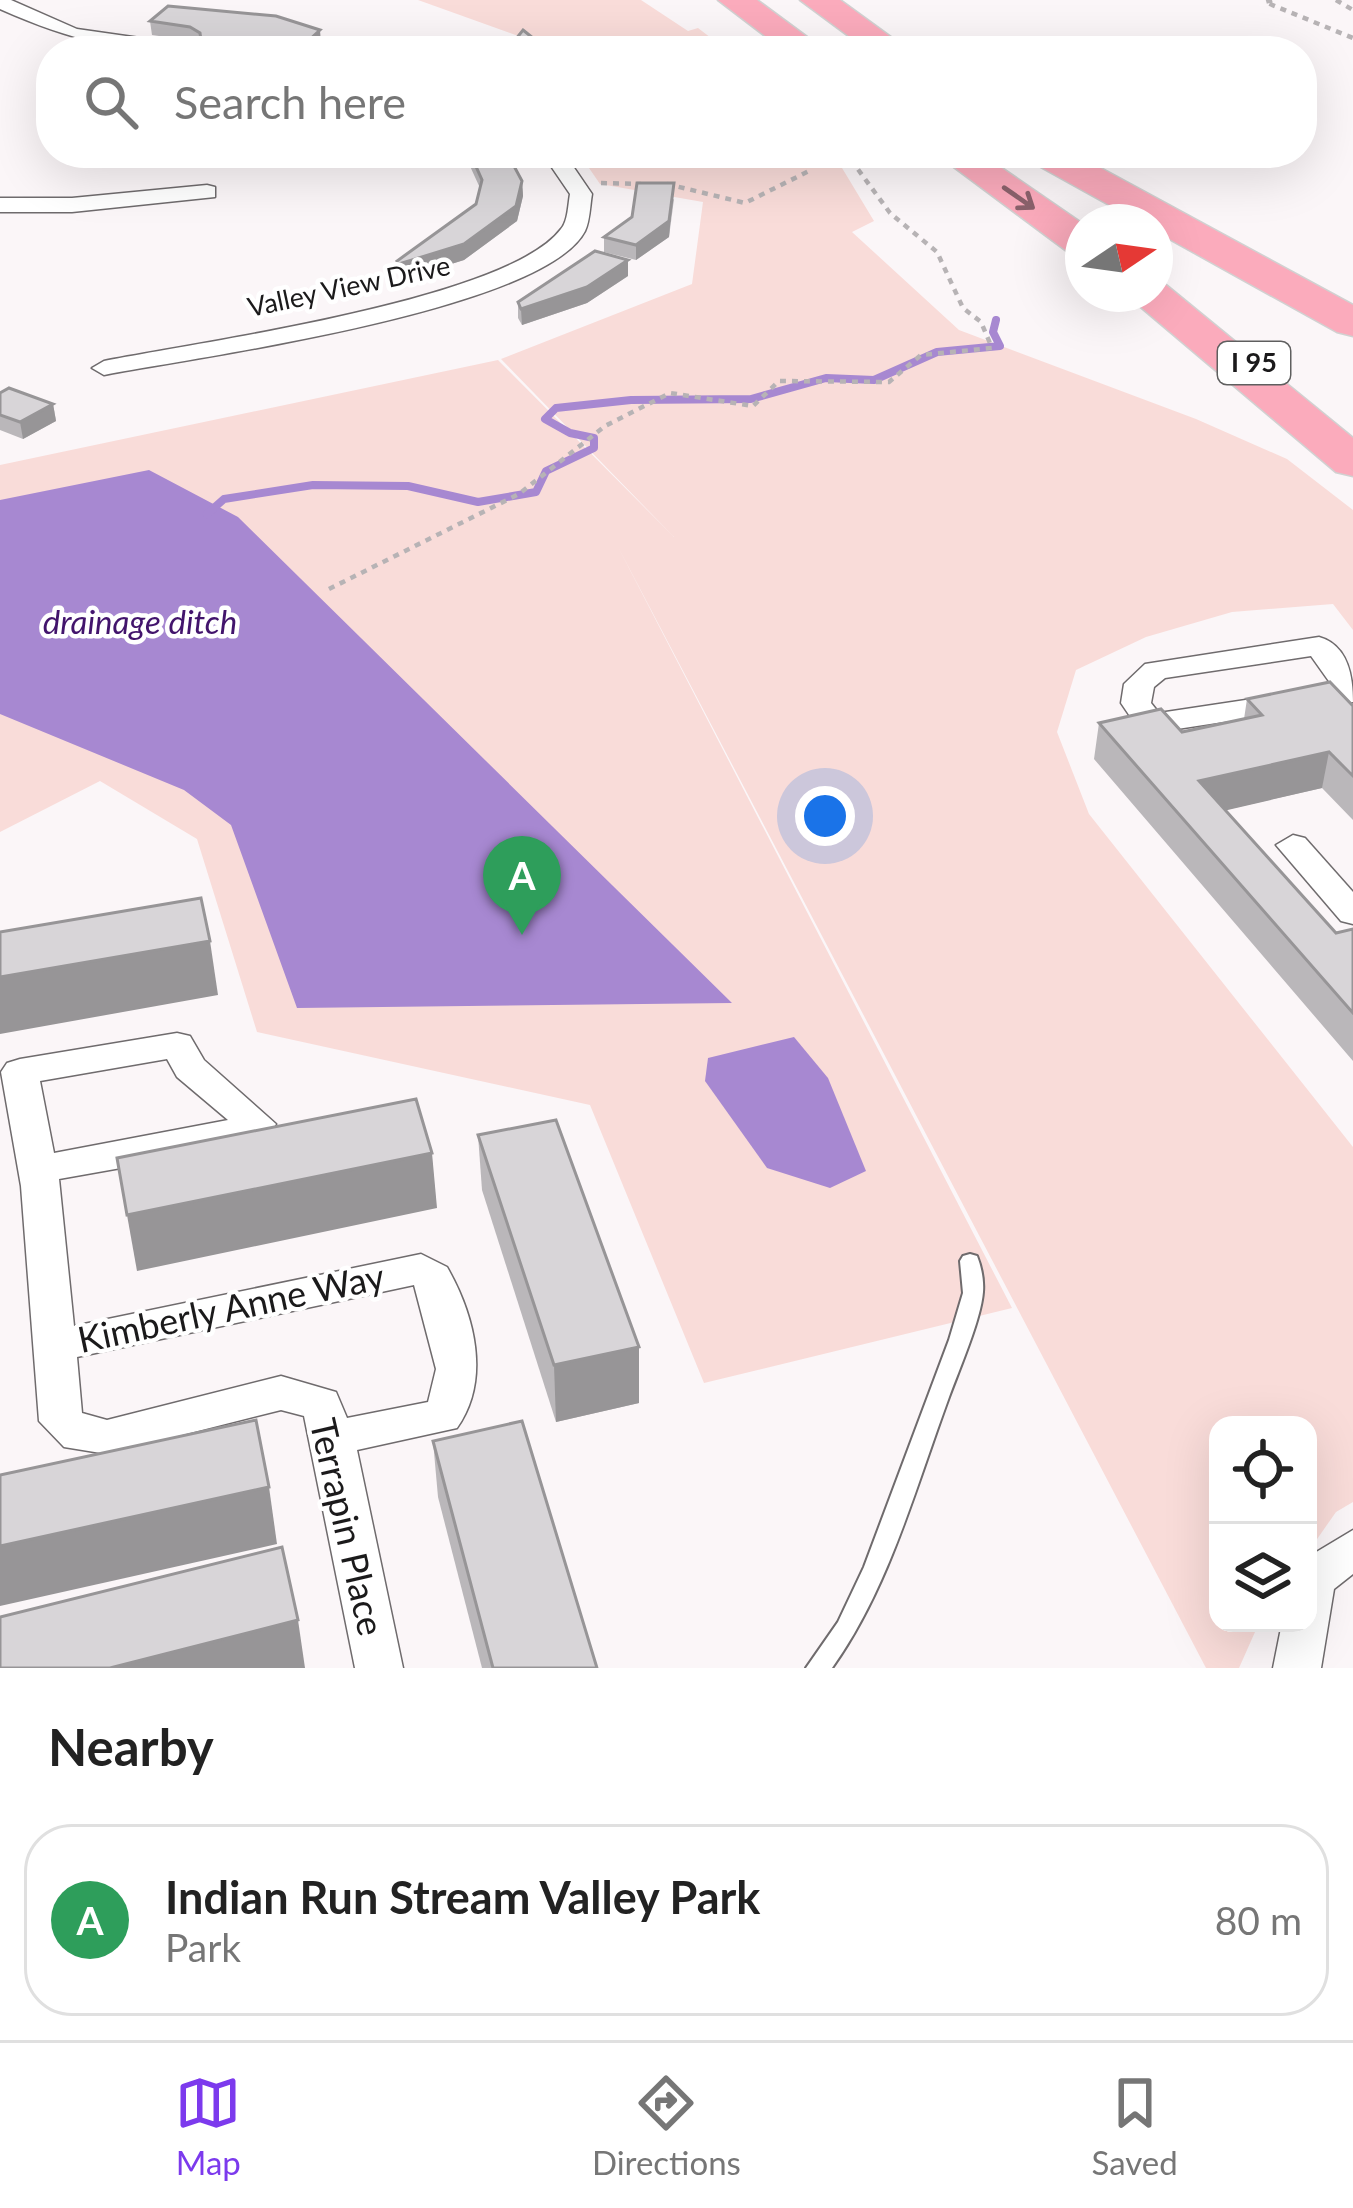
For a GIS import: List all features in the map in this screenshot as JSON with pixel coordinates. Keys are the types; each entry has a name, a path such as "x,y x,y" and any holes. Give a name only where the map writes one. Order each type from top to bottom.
{"highway":[{"path":"735,0 787,36"},
{"path":"817,0 870,36"},
{"path":"976,168 1065,230"},
{"path":"1065,168 1118,204"},
{"path":"1070,168 1353,323"},
{"name":"I 95","path":"1173,241 1353,362"},
{"name":"I 95","path":"1173,308 1353,432"},
{"path":"1173,311 1353,462"}],"street":[{"path":"0,2 87,36"},
{"path":"566,168 578,183"},
{"name":"Valley View Drive","path":"104,368 433,302 496,283 540,260 568,235 582,208 578,183"},
{"path":"0,205 72,205 207,192"},
{"path":"1318,646 1353,693 1151,724 1136,703 1139,684 1156,670 1318,646"},
{"path":"1293,845 1353,913"},
{"name":"Terrapin Place","path":"38,1169 211,1139 257,1124 190,1068 177,1045 20,1072 38,1169 61,1420 79,1435 107,1436 281,1393 321,1404 333,1438 380,1668"},
{"name":"Kimberly Anne Way","path":"54,1346 421,1269 434,1278 456,1368 459,1390 454,1405 442,1416 333,1438"},
{"path":"1317,1575 1353,1549"},
{"path":"1297,1668 1303,1632"}],"lane":[{"path":"818,1668 847,1628 875,1567 959,1340 973,1293 970,1261"}],"path":[{"path":"1262,1 1272,0"},
{"path":"1336,0 1353,10"},
{"path":"1262,1 1353,38"},
{"path":"578,183 675,184 745,202 809,168"},
{"path":"329,590 519,494 605,426 670,393 753,406 779,381 889,382 921,355 992,348 981,322 963,308 937,252 890,213 857,168"}],"shaded area":[{"path":"418,0 641,0 688,31 698,28 708,36 518,36"},
{"path":"589,168 842,168 874,221 852,232 959,330 1196,419 1287,459 1353,510 1353,630 1333,604 1232,612 1146,637 1076,670 1057,732 1089,814 1353,1147 1353,1502 1336,1512 1317,1539 1317,1416 1209,1416 1209,1632 1255,1632 1239,1668 1206,1668 617,545 1012,1308 704,1383 590,1105 257,1032 197,839 100,781 0,832 0,465 498,360 674,537 501,359 692,284 703,202 600,184"}],"water":[{"name":"drainage ditch","path":"149,470 238,517 732,1003 297,1008 231,825 184,790 0,714 0,500"},
{"path":"794,1037 828,1078 866,1171 830,1188 767,1168 705,1081 708,1058"}],"building":[{"path":"168,6 276,16 320,30 313,36 200,36 190,27 150,21"},
{"path":"477,168 515,168 522,181 516,206 464,244 399,264 476,204 482,180"},
{"path":"637,183 674,183 669,221 636,245 604,237 632,217"},
{"path":"595,251 628,260 587,287 521,309 518,302"},
{"path":"9,388 53,404 20,422 0,415 0,393"},
{"path":"1330,682 1353,706 1353,776 1329,752 1199,781 1336,933 1353,929 1353,1013 1099,723 1161,709 1182,732 1262,715 1247,699"},
{"path":"201,898 210,941 0,977 0,932"},
{"path":"416,1099 432,1153 127,1215 117,1158"},
{"path":"556,1120 639,1347 554,1365 478,1135"},
{"path":"256,1420 269,1487 0,1546 0,1475"},
{"path":"522,1421 597,1668 493,1668 433,1441"},
{"path":"282,1547 298,1620 110,1668 0,1668 0,1617"}],"waterway":[{"path":"207,514 224,499 313,485 408,486 478,502 536,492 546,471 594,448 594,438 570,433 545,419 556,408 631,400 751,399 826,378 874,380 937,352 1000,346 993,332 996,320"}],"place":[{"name":"Indian Run Stream Valley Park","path":"522,935"}]}
